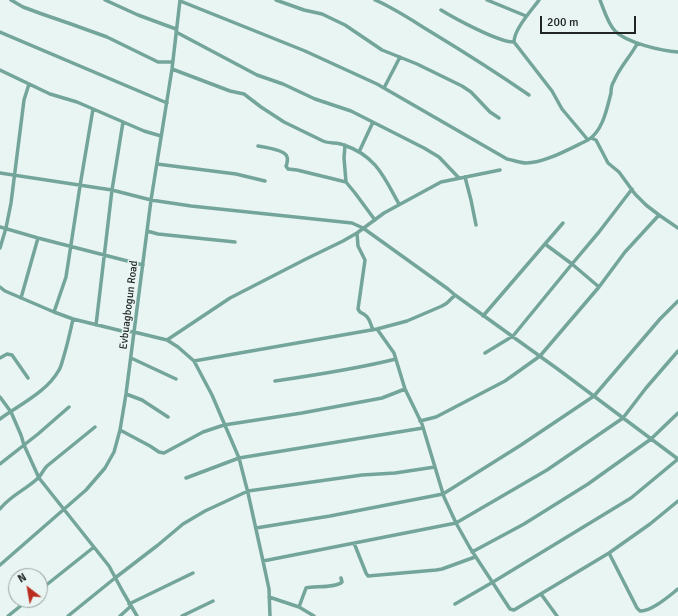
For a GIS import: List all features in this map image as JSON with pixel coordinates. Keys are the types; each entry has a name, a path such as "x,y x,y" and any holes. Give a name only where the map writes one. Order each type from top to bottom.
{"street":[{"path":"11,0 23,7 107,37 158,62 173,62"},
{"path":"105,0 176,31 257,74 373,122 439,157 459,178"},
{"path":"180,0 305,51 376,84 507,159 524,163 537,162 556,155 590,139 596,134 604,117 613,82 621,67 637,44"},
{"name":"Evbuagbogun Road","path":"0,565 86,490 105,468 114,452 120,430 126,394 151,200 172,69 180,0"},
{"path":"276,0 304,10 322,14 345,25 382,50 417,64 462,86 490,112 499,118"},
{"path":"375,0 465,52 529,95"},
{"path":"487,0 526,16"},
{"path":"539,0 526,16 515,35 514,42 552,91 562,109 590,139 596,140 608,163 620,172 635,194 659,216 678,228"},
{"path":"600,0 608,20 617,33 637,44 678,52"},
{"path":"441,10 456,20 497,38 508,42 514,42"},
{"path":"0,32 166,103"},
{"path":"384,88 400,57"},
{"path":"172,69 244,94 284,122 323,141 345,145 359,152 372,162 384,175 399,204"},
{"path":"0,70 50,94 77,102 144,131 161,136"},
{"path":"0,248 11,203 24,100 29,84"},
{"path":"54,312 66,277 93,109"},
{"path":"96,325 112,190 122,122"},
{"path":"359,152 373,122"},
{"path":"345,145 344,158 346,182 375,220"},
{"path":"258,146 272,148 286,154 288,157 286,166 288,169 346,182"},
{"path":"157,164 236,174 265,181"},
{"path":"167,340 230,298 357,233 399,204 442,182 500,170"},
{"path":"0,173 112,190 151,200 191,206 352,222 363,228 448,289 455,296 513,336 678,459 631,498 455,604"},
{"path":"465,177 476,225"},
{"path":"485,353 513,336 599,232 632,189"},
{"path":"420,421 436,417 505,381 540,356 599,288 625,252 659,216"},
{"path":"484,316 563,223"},
{"path":"0,227 143,265"},
{"path":"147,231 158,234 235,242"},
{"path":"357,233 358,246 365,260 358,309 360,313 367,316 372,330"},
{"path":"21,298 38,238"},
{"path":"545,244 572,264 599,288"},
{"path":"0,287 5,291 73,320 167,340 178,347 194,361 212,395 239,458 248,491 269,589 270,616"},
{"path":"194,361 377,329 407,321 448,303 455,296"},
{"path":"256,528 330,516 443,494 521,446 594,396 660,318 678,301"},
{"path":"0,419 26,403 50,383 60,370 73,320"},
{"path":"377,329 394,353 405,389 423,428 443,494 456,523 475,557 512,610 609,553 650,524 678,501"},
{"path":"263,561 456,523 547,470 622,418 678,352"},
{"path":"0,358 7,354 12,355 28,378"},
{"path":"131,358 176,379"},
{"path":"275,381 345,371 396,359"},
{"path":"120,430 159,452 164,453 203,432 224,425 363,402 382,398 405,389"},
{"path":"126,394 142,400 168,417"},
{"path":"0,397 11,412 39,478 109,566 137,616"},
{"path":"0,464 69,407"},
{"path":"472,552 524,524 588,484 651,439 678,413"},
{"path":"0,509 6,502 39,478 46,466 94,427"},
{"path":"186,478 239,458 423,428"},
{"path":"68,616 183,524 205,511 248,491 362,475 435,468"},
{"path":"354,543 366,573 369,576 442,569 475,557"},
{"path":"48,583 94,546"},
{"path":"609,553 637,608 640,611 645,611 678,589"},
{"path":"120,616 130,605 194,572"},
{"path":"299,607 306,588 337,585 342,582 341,578"},
{"path":"541,594 557,616"},
{"path":"269,597 299,607 314,616"},
{"path":"182,616 213,601"},
{"path":"8,616 18,608"}]}
